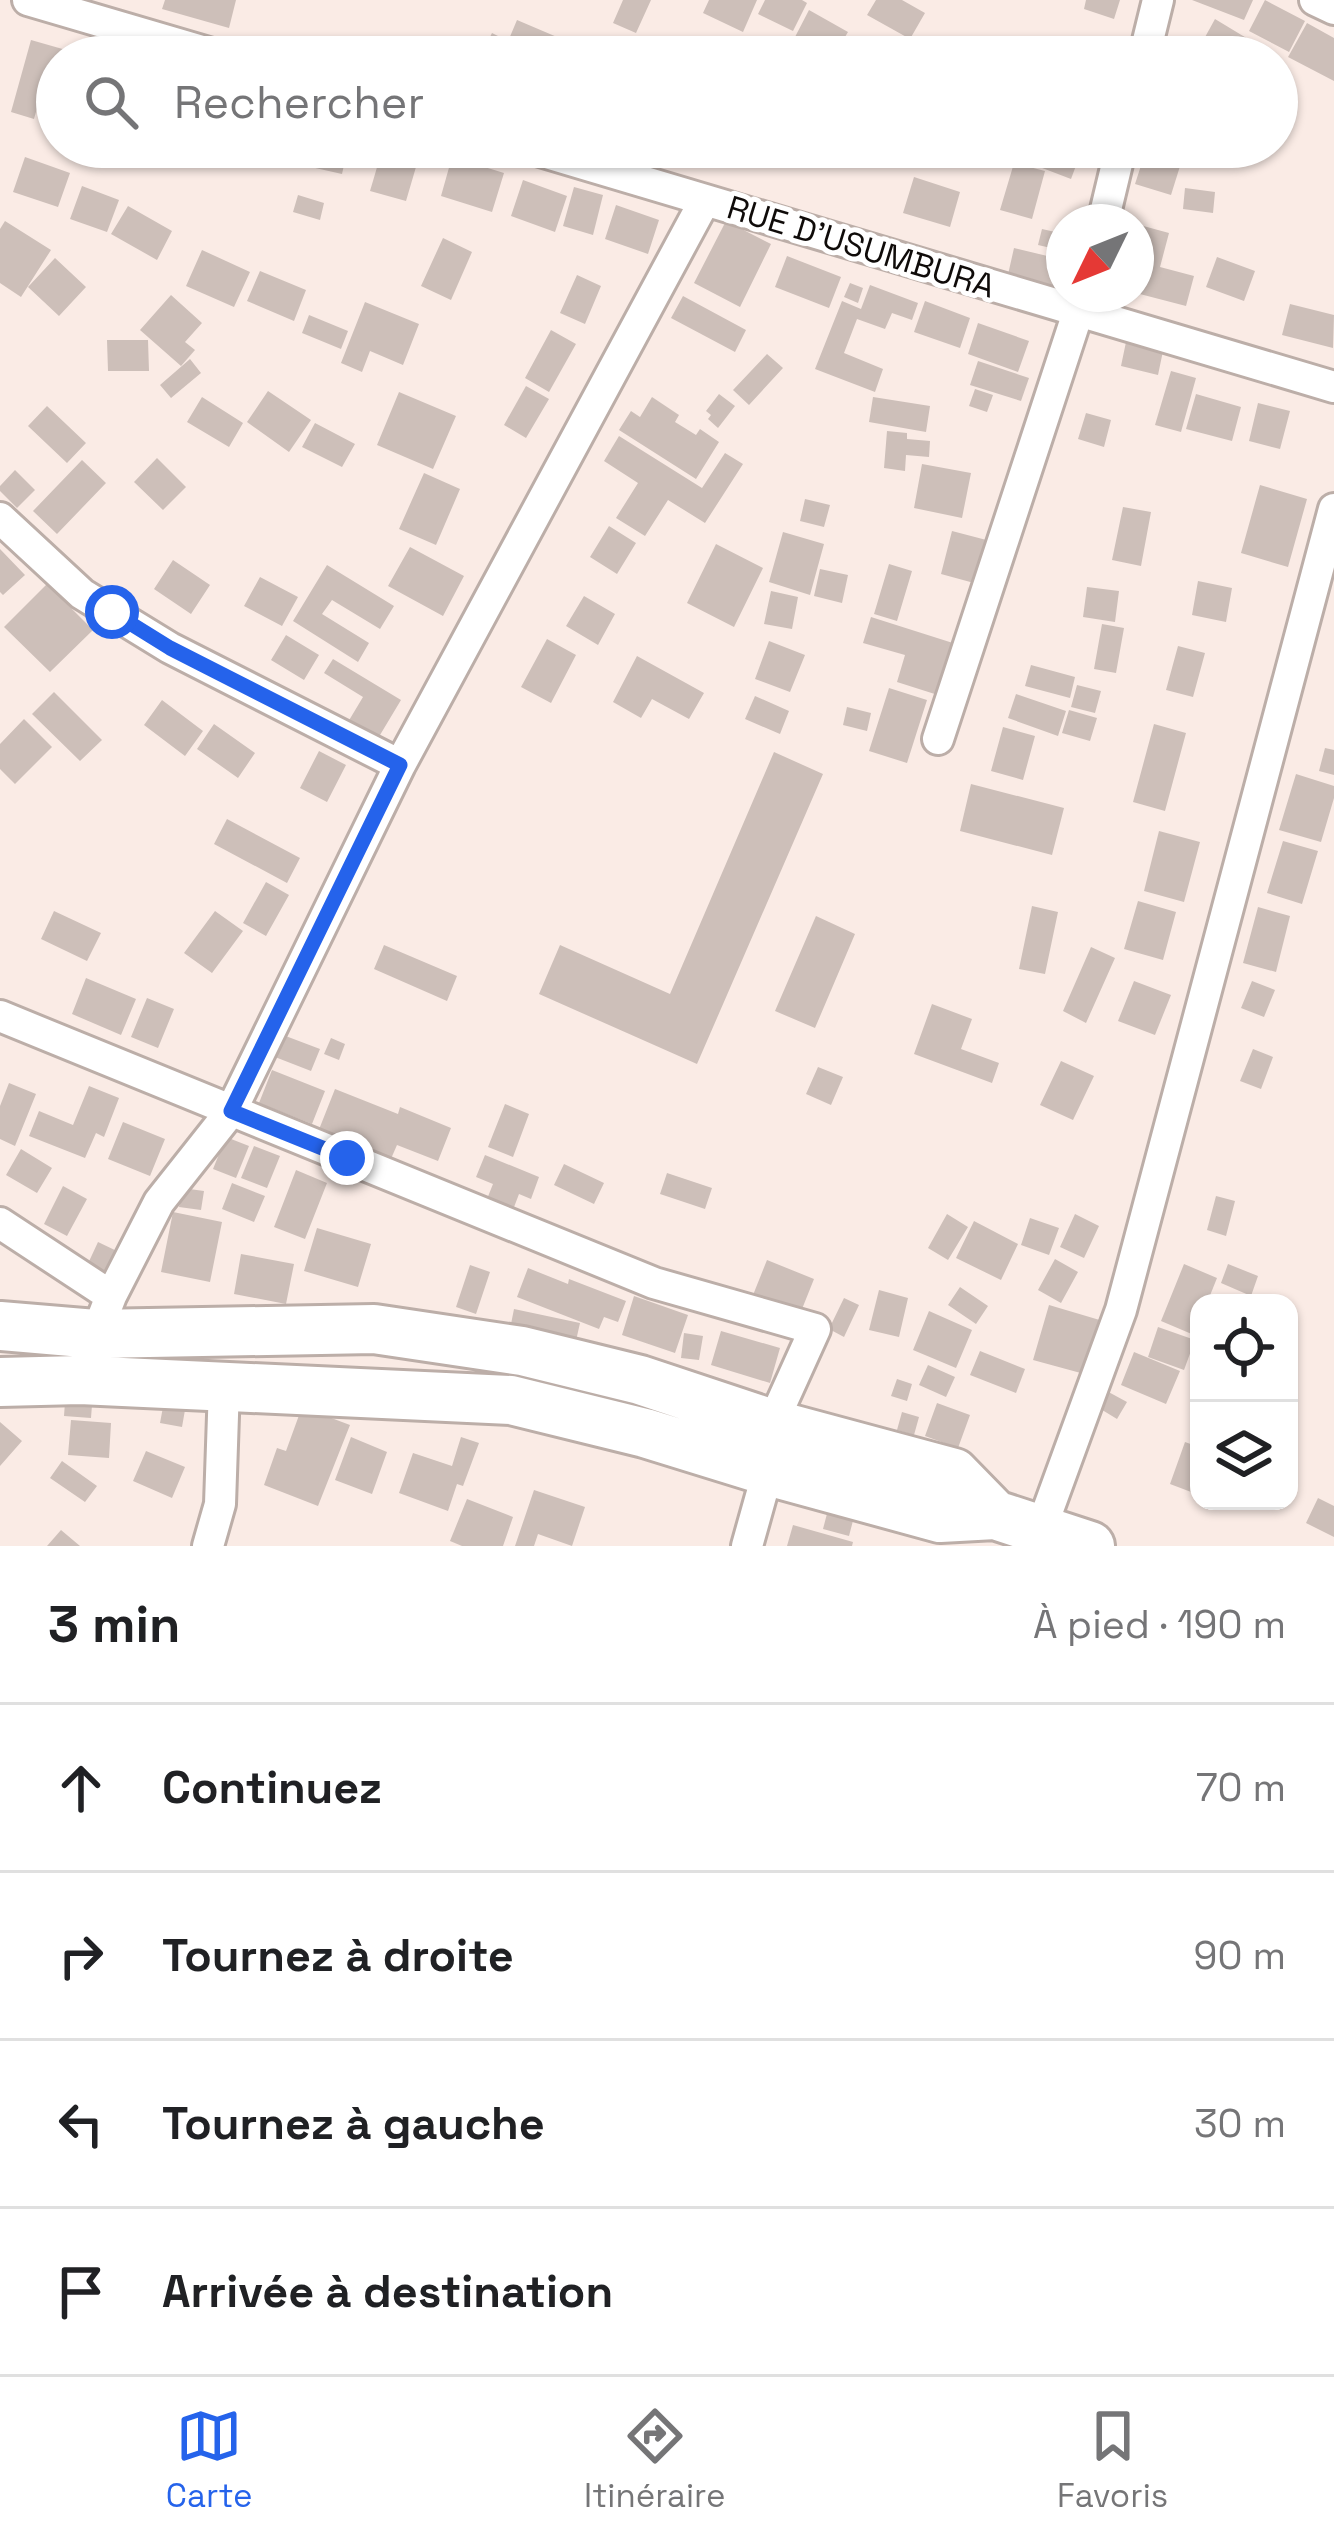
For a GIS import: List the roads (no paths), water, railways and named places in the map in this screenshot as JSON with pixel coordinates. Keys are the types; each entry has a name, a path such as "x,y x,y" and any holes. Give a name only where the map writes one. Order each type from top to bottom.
{"main road":[{"path":"0,1326 103,1315 374,1329 522,1351 640,1380 770,1448 940,1518 995,1515 1090,1546"},
{"path":"511,1400 522,1351"},
{"path":"0,1382 80,1380 511,1400 645,1433 770,1448"}],"street":[{"path":"28,0 151,36"},
{"path":"1149,36 1158,0"},
{"path":"1316,0 1334,9"},
{"name":"RUE D'USUMBURA","path":"597,168 1046,293"},
{"path":"1107,204 1116,168"},
{"path":"80,1380 103,1315 158,1202 231,1111 400,765 705,200"},
{"path":"938,739 1079,312"},
{"name":"RUE D'USUMBURA","path":"1109,312 1334,387"},
{"path":"1041,1529 1121,1310 1334,509"},
{"path":"0,518 82,594 170,648 400,765"},
{"path":"0,1016 654,1283 815,1329 770,1448 747,1546"},
{"path":"0,1223 103,1315"},
{"path":"208,1546 220,1504 224,1386"}]}
